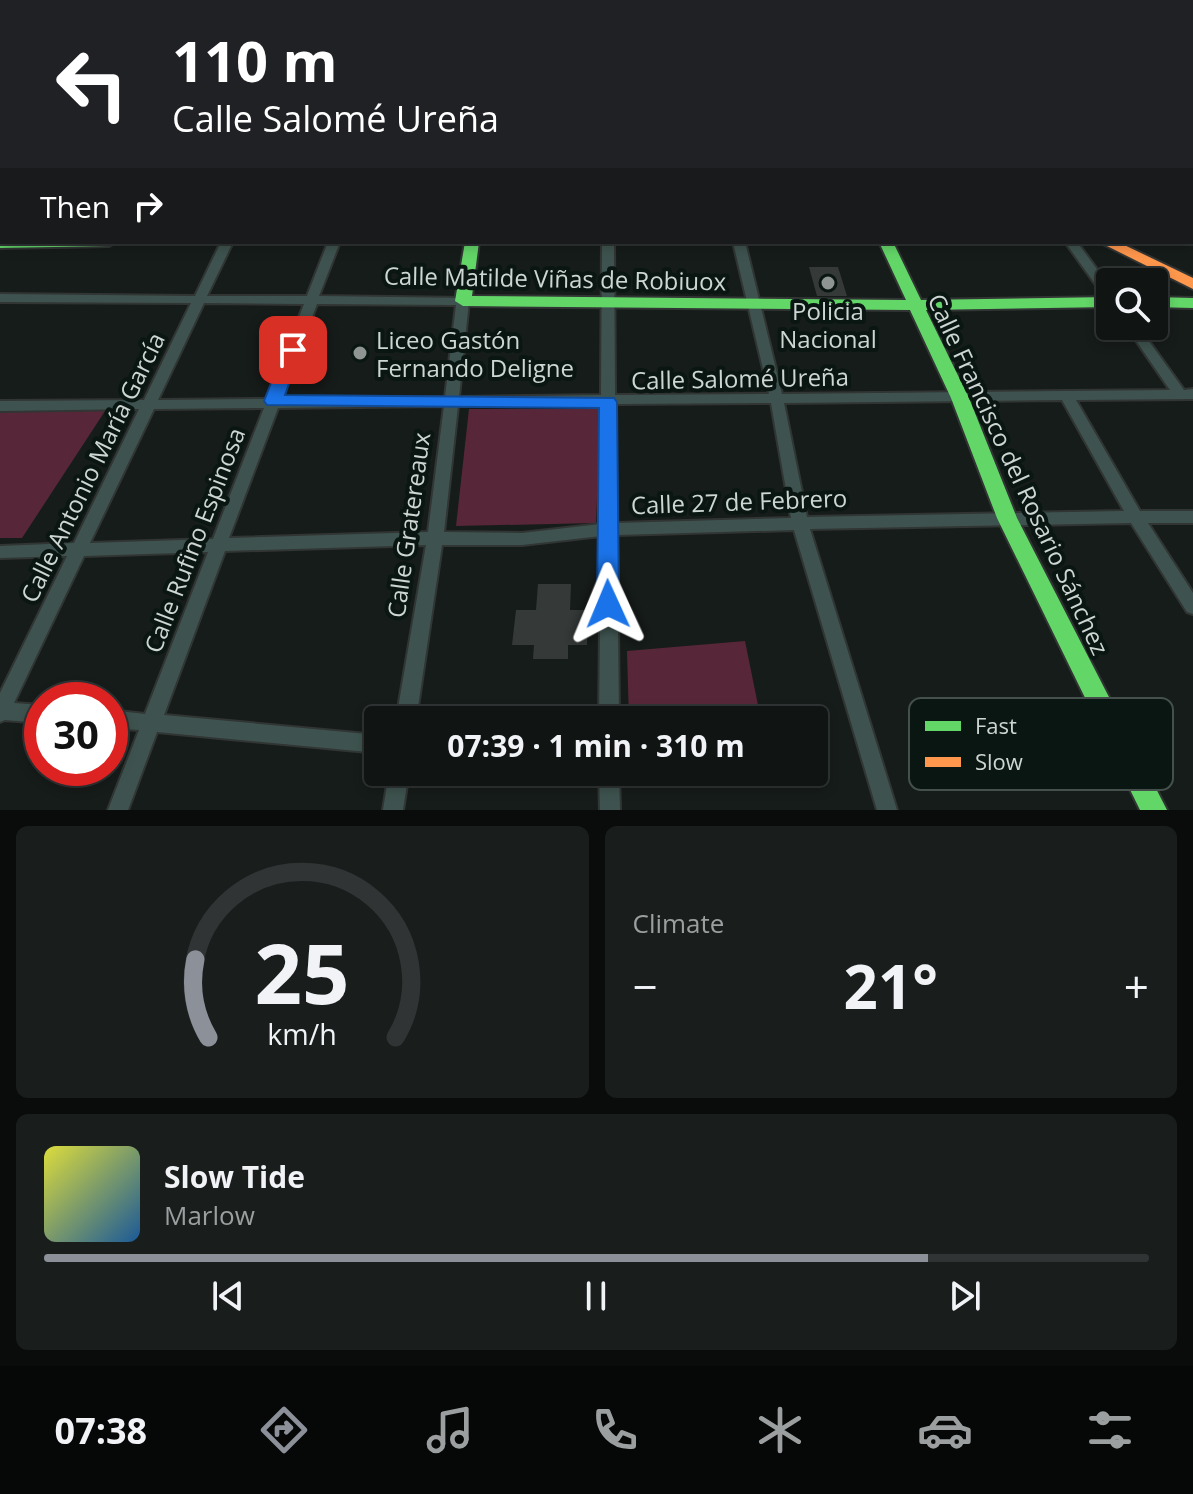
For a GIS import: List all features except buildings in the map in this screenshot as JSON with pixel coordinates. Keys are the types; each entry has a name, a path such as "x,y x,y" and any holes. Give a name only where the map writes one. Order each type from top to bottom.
{"main road":[{"path":"3,245 38,244"},
{"name":"Calle Gratereaux","path":"463,301 472,244"},
{"name":"Calle Francisco del Rosario Sánchez","path":"887,244 913,305 960,398 1007,518 1098,698"},
{"path":"1110,244 1160,268"},
{"path":"1137,244 1160,268"},
{"path":"1168,272 1193,284"},
{"name":"Calle Matilde Viñas de Robiuox","path":"463,301 913,305 1096,302"},
{"path":"1168,302 1193,303"},
{"name":"Calle Francisco del Rosario Sánchez","path":"1144,790 1154,810"}],"street":[{"name":"Calle Antonio María García","path":"0,712 226,244"},
{"name":"Calle Rufino Espinosa","path":"118,810 333,244"},
{"path":"608,244 609,706"},
{"path":"740,244 777,400 800,523 887,810"},
{"path":"1072,244 1096,277"},
{"name":"Calle Matilde Viñas de Robiuox","path":"0,298 463,301"},
{"name":"Calle Gratereaux","path":"408,706 435,538 463,301"},
{"path":"1143,340 1186,394"},
{"name":"Calle Salomé Ureña","path":"0,406 151,402 608,402 1186,394"},
{"path":"1066,395 1136,518 1193,607"},
{"name":"Calle 27 de Febrero","path":"0,552 435,538 490,542 550,539 607,529 800,523 1193,517"},
{"path":"0,712 24,713"},
{"path":"128,721 364,743"},
{"path":"393,810 397,786"},
{"path":"609,786 610,810"}],"shaded area":[{"path":"107,408 22,538 0,538 0,409"},
{"path":"469,409 601,409 596,523 456,526"},
{"path":"745,641 758,706 629,706 627,651"}],"traffic: fast":[{"path":"472,244 463,301 913,305 1096,302"},
{"path":"887,244 960,398 1007,518 1098,698"},
{"path":"1168,302 1193,303"},
{"path":"1144,790 1154,810"}],"traffic: slow":[{"path":"1110,244 1193,284"}],"place":[{"name":"Policia Nacional","path":"828,283"},
{"name":"Liceo Gastón Fernando Deligne","path":"360,353"}],"route":[{"path":"293,350 273,401 608,402 608,604"}]}
